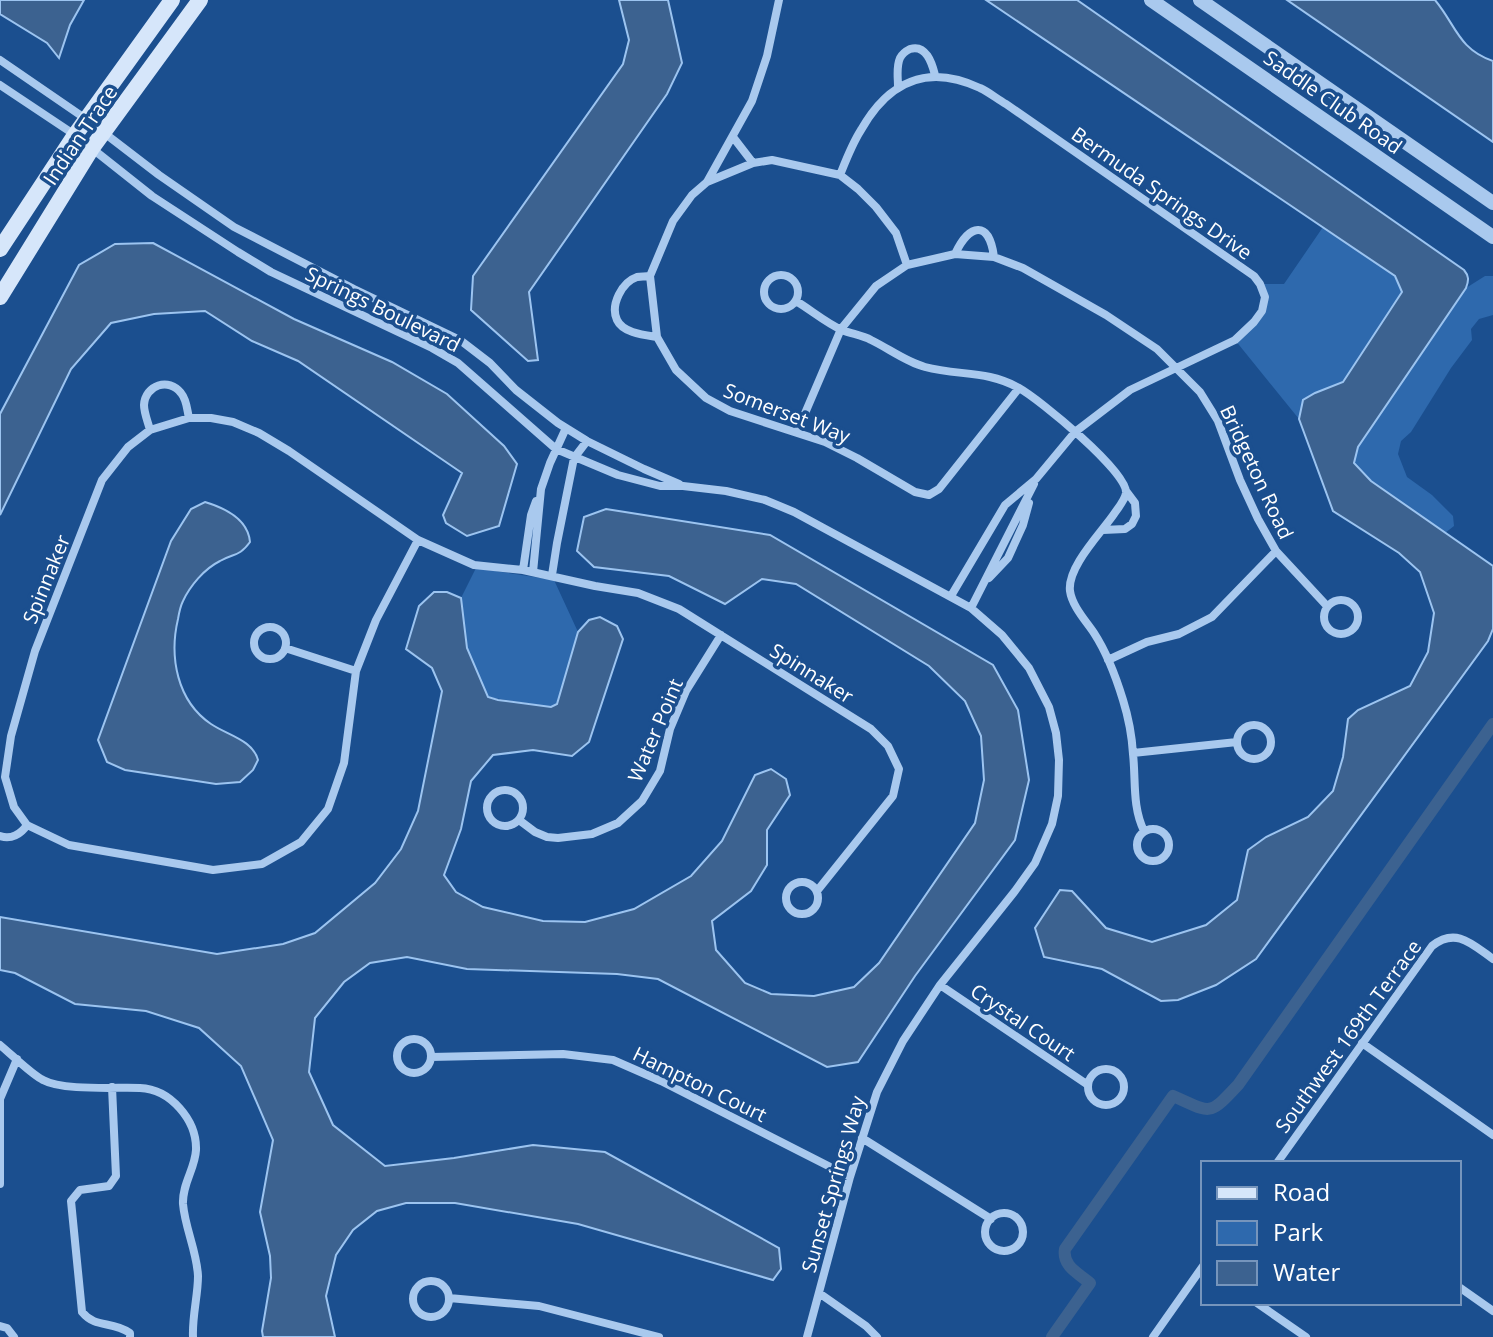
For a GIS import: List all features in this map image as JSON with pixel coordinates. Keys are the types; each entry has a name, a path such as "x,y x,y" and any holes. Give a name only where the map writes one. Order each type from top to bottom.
{"main road":[{"name":"Indian Trace","path":"0,249 86,119 172,0"},
{"name":"Indian Trace","path":"0,297 92,148 200,0"}],"street":[{"name":"Somerset Way","path":"779,0 767,56 752,101 707,182 692,195 673,221 650,276 657,337 676,370 706,398 730,411 836,447 915,492 929,495 939,489 1019,388"},
{"name":"Saddle Club Road","path":"1151,0 1493,237"},
{"name":"Saddle Club Road","path":"1200,0 1493,203"},
{"path":"840,175 860,131 872,113 898,86 935,75 931,60 923,50 906,50 901,57 898,86"},
{"name":"Springs Boulevard","path":"0,60 104,131 159,175 234,227 460,340 490,363 516,390 566,428 683,486"},
{"name":"Bermuda Springs Drive","path":"935,75 980,88 1006,104 1254,276 1265,297 1262,311 1235,340 1130,390 1075,432 1036,479 1005,505 951,596"},
{"name":"Springs Boulevard","path":"0,85 75,135 152,196 271,272 458,363 556,449 632,479 660,486 726,491 765,500 794,512 971,608 1002,635 1029,668 1049,707 1056,733 1058,796 1052,824 1035,863 1015,891"},
{"path":"733,137 753,163"},
{"path":"707,182 753,163 772,160 840,175 876,207 896,233 907,265"},
{"name":"Bridgeton Road","path":"955,254 968,233 975,230 983,231 990,239 994,257"},
{"name":"Bridgeton Road","path":"797,432 841,329 876,286 907,265 955,254 994,257 1023,268 1096,309 1157,349 1200,392 1218,421 1246,493 1276,551 1327,606"},
{"path":"650,276 636,278 626,284 619,294 617,320 625,328 657,337"},
{"path":"776,276 788,276 798,290 796,301 787,308 770,305 764,294 767,283 776,276"},
{"path":"796,301 841,329 866,337 921,366 949,373 980,374 1019,388 1048,407 1116,471 1135,503 1136,516 1132,524 1125,529 1103,530"},
{"path":"150,430 144,402 153,387 162,384 172,385 181,394 189,418"},
{"name":"Spinnaker","path":"8,791 5,777 11,736 35,651 102,480 128,447 150,430 189,418 211,418 233,422 259,433 418,540 474,565 552,575 638,593 679,609 871,729 888,746 899,769 893,796 817,891 818,902 811,912 795,913 785,901 787,890 794,883 805,882 817,891"},
{"path":"528,571 541,489 566,428"},
{"path":"552,575 574,458 587,441"},
{"name":"Bermuda Springs Drive","path":"971,608 984,584 1008,558 1023,525 1036,479"},
{"path":"1126,491 1122,503 1070,578 1070,594 1108,660 1124,702 1133,753 1134,799 1137,818 1144,831"},
{"path":"0,800 8,791 14,807 27,825 69,845 213,870 262,864 301,842 328,809 344,763 356,671 376,620 418,540"},
{"path":"1108,660 1147,642 1179,634 1212,617 1276,551"},
{"name":"Bridgeton Road","path":"1338,600 1350,602 1357,612 1354,629 1339,635 1329,631 1324,621 1327,606 1338,600"},
{"name":"Water Point","path":"519,820 535,832 558,838 592,834 618,823 626,816 642,801 660,771 670,729 686,691 721,635"},
{"path":"285,648 356,671"},
{"path":"1251,725 1267,730 1271,741 1264,755 1254,758 1240,752 1237,742 1241,731 1251,725"},
{"path":"1133,753 1237,742"},
{"name":"Water Point","path":"502,790 514,793 522,802 519,820 510,826 494,822 488,812 488,801 502,790"},
{"path":"0,836 15,836 27,825"},
{"path":"1159,829 1167,835 1169,850 1162,858 1146,859 1139,851 1138,840 1144,831 1159,829"},
{"name":"Sunset Springs Way","path":"807,1337 850,1177 877,1092 903,1041 940,985 1015,891"},
{"name":"Southwest 169th Terrace","path":"1280,1161 1432,946 1441,939 1459,937 1493,959"},
{"name":"Crystal Court","path":"940,985 1088,1085 1091,1097 1101,1104 1113,1104 1124,1089 1118,1074 1108,1069 1092,1075 1088,1085"},
{"name":"Hampton Court","path":"414,1038 428,1046 431,1057 427,1068 411,1073 400,1067 396,1056 403,1042 414,1038"},
{"path":"1362,1043 1493,1135"},
{"path":"0,1045 43,1080 65,1086 146,1088 166,1094 182,1111 195,1134 196,1153 184,1185 183,1203 198,1275 193,1337"},
{"name":"Hampton Court","path":"431,1057 563,1054 613,1060 661,1081 850,1177"},
{"path":"0,1184 0,1099 17,1059"},
{"path":"112,1087 116,1176 109,1186 80,1190 71,1201 82,1312 90,1321 120,1326 130,1333 130,1337"},
{"path":"862,1138 991,1219"},
{"path":"1009,1213 1019,1221 1023,1233 1018,1245 1008,1250 992,1246 986,1235 991,1219 1009,1213"},
{"path":"1153,1337 1201,1269"},
{"path":"427,1281 444,1286 449,1298 447,1309 433,1317 417,1311 413,1300 416,1288 427,1281"},
{"path":"1461,1288 1492,1308"},
{"path":"819,1293 877,1337"},
{"path":"449,1298 539,1306 659,1337"},
{"path":"1260,1305 1306,1337"},
{"path":"0,1326 7,1328 14,1337"}],"green space":[{"path":"1323,227 1396,276 1402,292 1343,382 1304,400 1299,419 1235,340 1262,311 1260,284 1284,284"},
{"path":"1485,276 1493,276 1493,315 1479,319 1471,329 1472,340 1411,432 1401,441 1398,454 1407,477 1432,495 1453,516 1454,526 1445,533 1371,481 1354,463 1358,447 1466,288"},
{"path":"476,568 554,580 578,632 557,703 551,707 488,697 467,648 461,598"}],"water":[{"path":"0,0 84,0 70,25 59,58 47,43 0,14"},
{"path":"619,0 668,0 682,63 667,94 529,292 538,360 528,361 471,310 473,276 623,64 629,40"},
{"path":"986,0 1077,0 1464,270 1468,276 1466,288 1358,447 1354,463 1371,481 1493,566 1493,629 1488,641 1256,959 1216,985 1178,1000 1161,1001 1102,969 1044,957 1035,928 1060,890 1072,891 1106,928 1152,942 1206,925 1237,900 1248,850 1266,837 1308,817 1333,791 1343,757 1348,719 1358,710 1410,686 1428,652 1434,613 1420,572 1399,553 1333,511 1299,419 1303,400 1343,382 1402,292 1395,276"},
{"path":"1287,0 1435,0 1465,43 1493,61 1493,142"},
{"path":"153,243 294,319 392,362 447,394 504,446 517,464 499,526 467,536 446,523 443,515 462,473 298,361 252,341 205,311 154,314 111,323 71,369 0,515 0,414 79,265 115,244"},
{"path":"205,502 228,511 240,521 250,542 239,552 208,569 194,584 181,606 175,633 178,677 190,703 211,724 251,747 258,760 253,770 240,782 216,784 125,770 107,762 98,740 171,541 191,509"},
{"path":"606,509 770,535 993,665 1018,710 1029,780 1015,840 915,976 858,1062 827,1067 658,979 617,974 467,969 407,957 370,963 344,982 315,1018 309,1072 333,1125 385,1166 533,1145 605,1152 779,1248 781,1269 773,1280 578,1224 455,1203 406,1203 377,1211 353,1230 336,1255 326,1296 335,1337 263,1337 271,1278 270,1256 260,1212 273,1140 241,1066 199,1028 146,1011 75,1004 15,973 0,970 0,917 217,954 283,944 315,933 375,883 401,849 418,811 442,691 432,668 406,649 419,606 434,592 447,592 461,598 467,648 488,697 498,700 551,707 557,704 578,632 589,620 600,617 617,626 623,639 589,742 572,756 533,750 493,755 471,781 461,829 444,875 456,892 483,907 543,921 585,922 634,909 691,876 722,841 755,775 771,769 786,779 790,795 767,830 767,865 751,891 712,921 716,950 745,983 771,994 814,996 854,987 879,963 975,823 984,780 981,736 965,701 929,666 796,584 762,579 725,604 669,576 594,567 577,551 584,517"}],"waterway":[{"path":"1052,1337 1090,1283 1068,1265 1065,1249 1173,1096 1209,1109 1221,1103 1238,1085 1493,724"}]}
